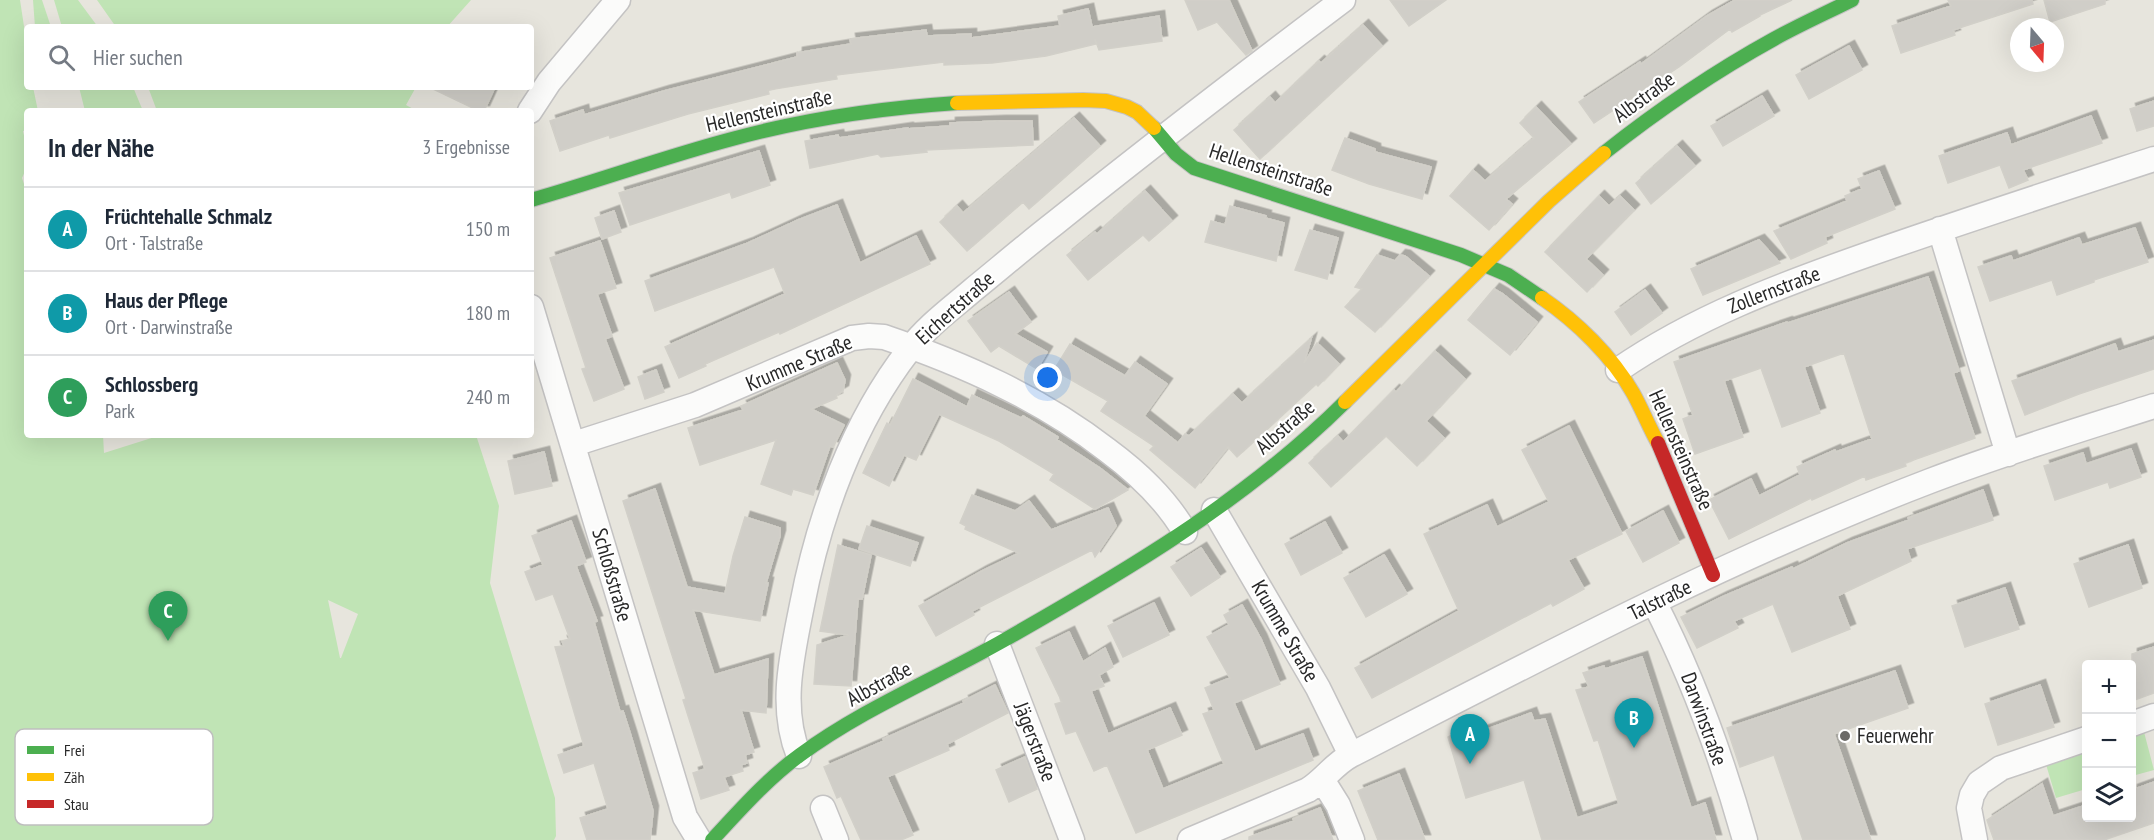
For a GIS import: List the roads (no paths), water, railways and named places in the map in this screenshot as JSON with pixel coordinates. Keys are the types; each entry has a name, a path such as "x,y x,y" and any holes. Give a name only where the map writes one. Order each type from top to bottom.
{"street":[{"path":"532,108 556,73 618,0"},
{"name":"Eichertstraße","path":"799,756 789,726 787,707 795,639 811,565 829,505 853,444 895,368 911,346 940,316 1161,139 1343,0"},
{"name":"Albstraße","path":"712,840 757,792 799,756 862,717 997,644 1122,572 1185,532 1314,433 1549,201 1638,126 1741,57 1851,0"},
{"name":"Hellensteinstraße","path":"534,199 760,132 812,120 892,109 1014,100 1100,101 1122,105 1140,114 1178,157 1194,168 1435,245 1486,265 1524,285 1564,313 1583,330 1618,370 1645,415 1713,575"},
{"name":"Zollernstraße","path":"1618,370 1682,330 1784,284 1940,229 2154,159"},
{"path":"1940,229 2008,454"},
{"name":"Schloßstraße","path":"534,317 684,817 699,840"},
{"name":"Krumme Straße","path":"574,444 695,405 852,338 884,337 1006,386 1046,407 1126,464 1162,498 1185,532"},
{"name":"Talstraße","path":"1190,840 1289,800 1323,781 1340,761 1351,755 1654,602 1836,519 1931,480 2154,406"},
{"name":"Krumme Straße","path":"1214,510 1329,707 1351,755"},
{"name":"Darwinstraße","path":"1654,602 1686,668 1706,720 1745,840"},
{"name":"Jägerstraße","path":"997,644 1072,840"},
{"path":"2136,723 2154,716"},
{"path":"1975,840 1969,808 1972,795 1979,783 2001,768 2082,741"},
{"path":"1323,781 1338,805 1352,840"},
{"path":"823,808 836,840"}],"place":[{"name":"Schlossberg","path":"168,641"},
{"name":"Feuerwehr","path":"1845,736"},
{"name":"Haus der Pflege","path":"1634,748"},
{"name":"Früchtehalle Schmalz","path":"1470,764"}]}
